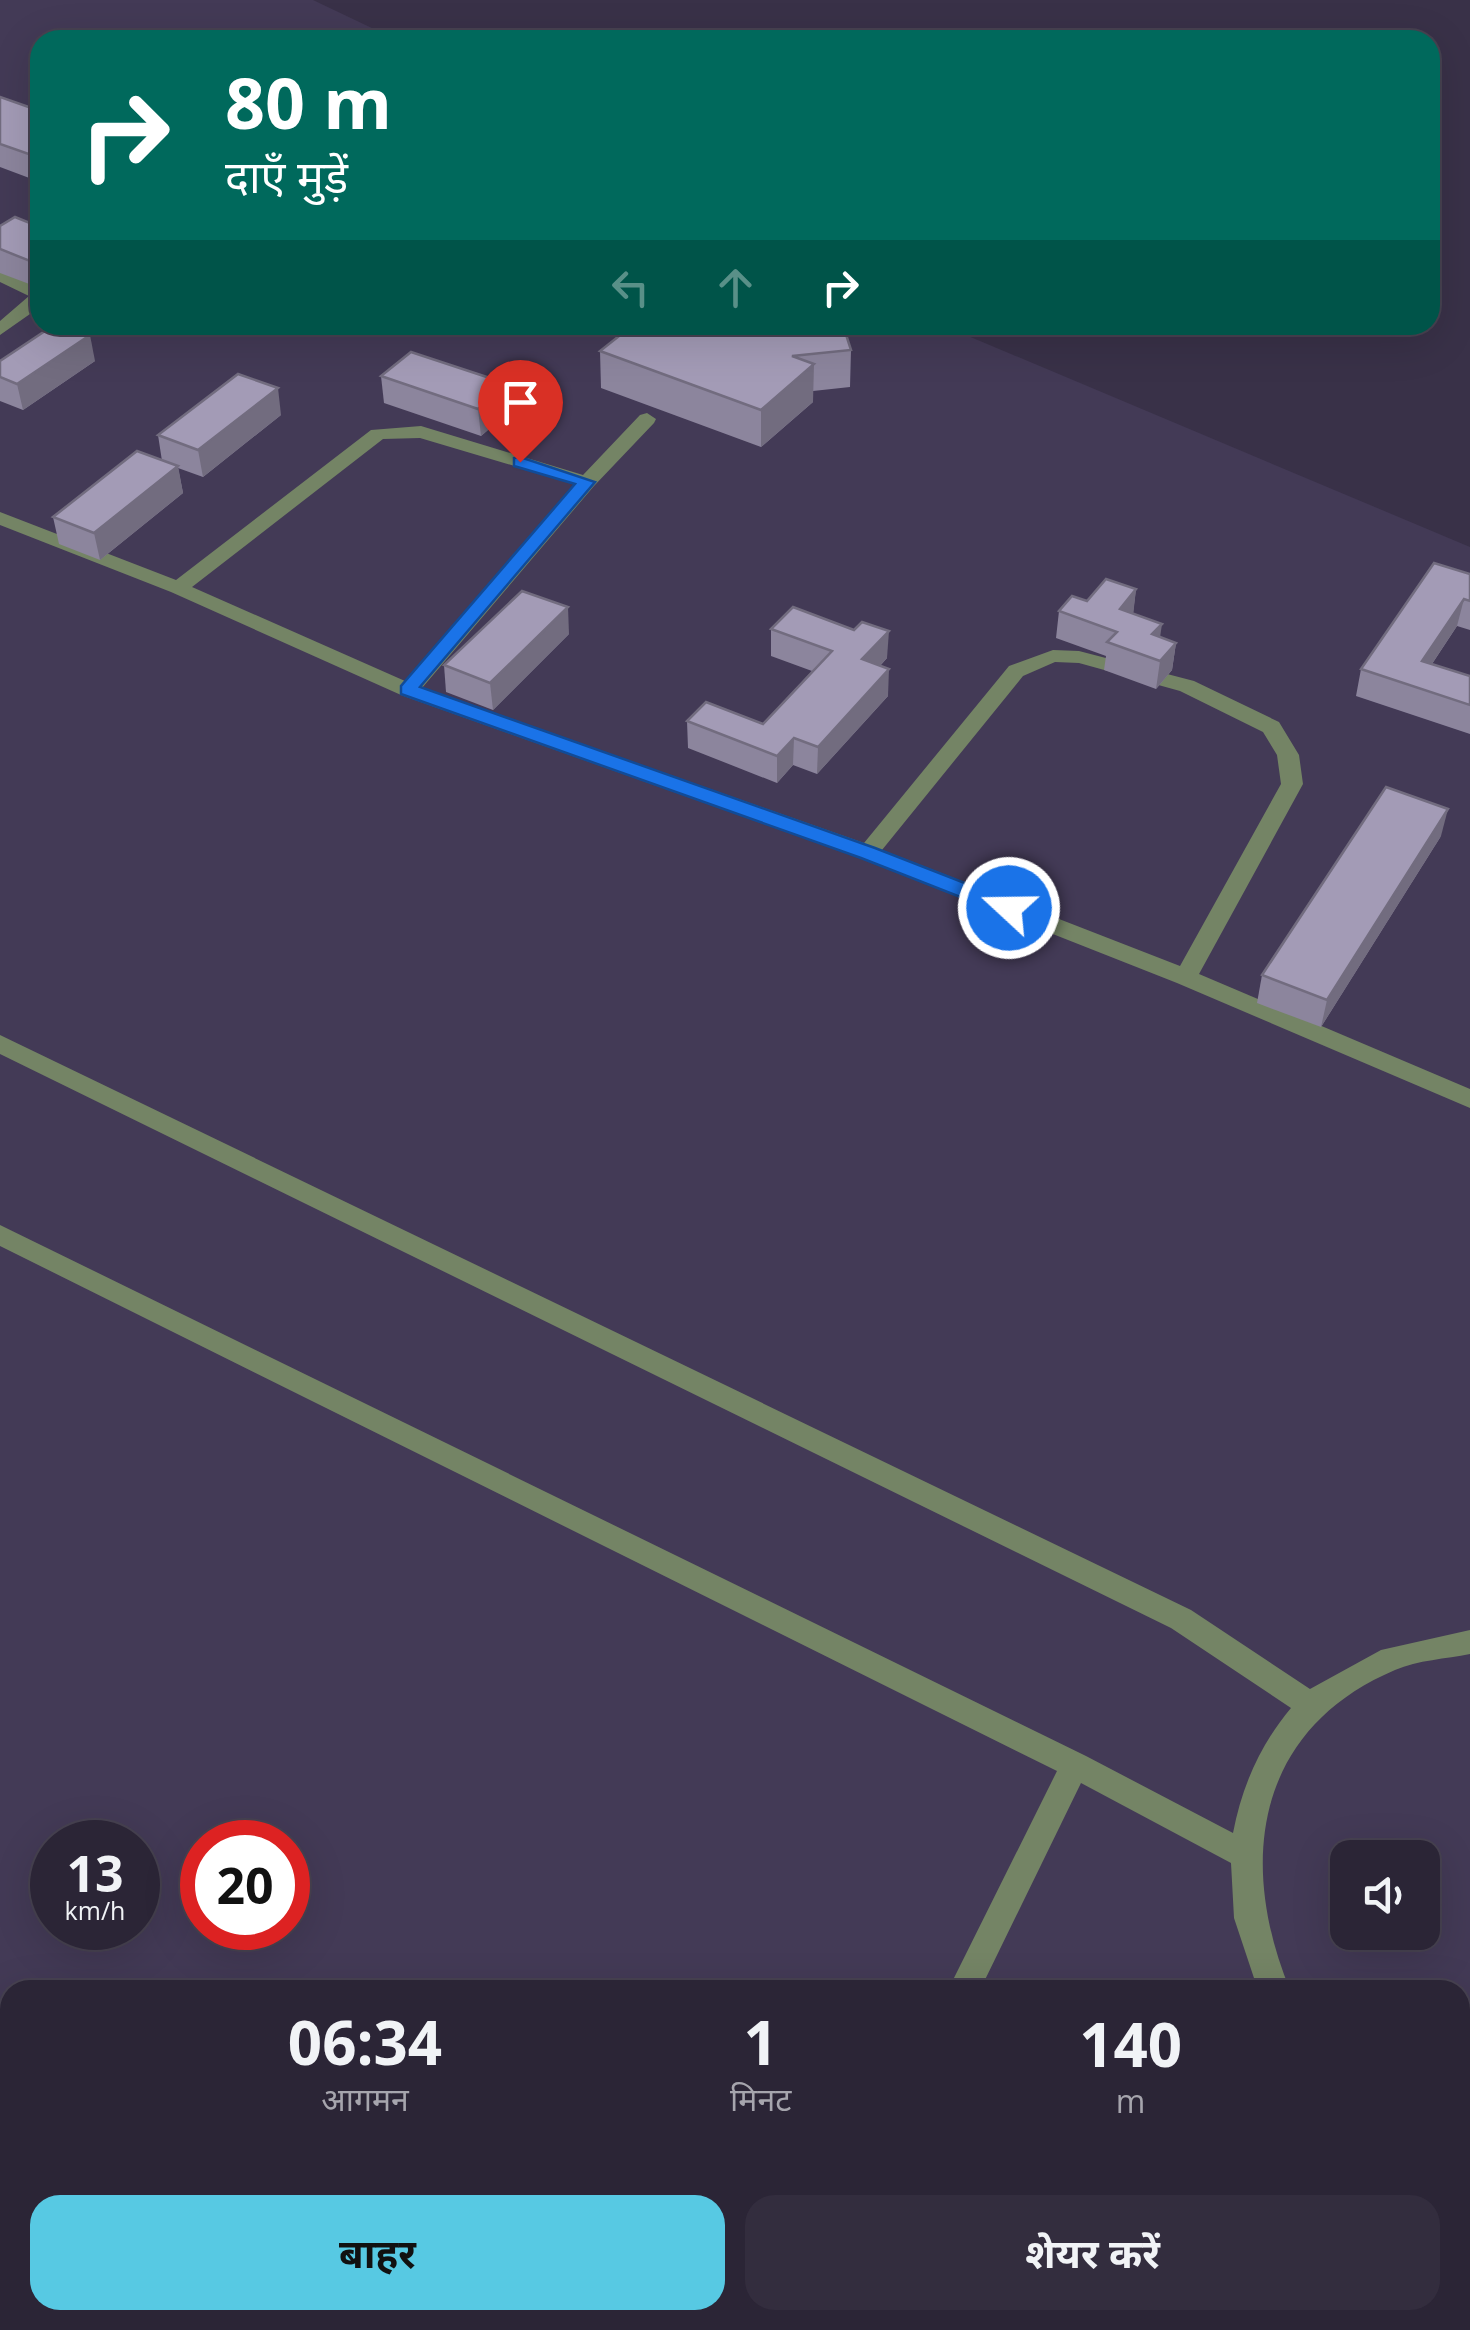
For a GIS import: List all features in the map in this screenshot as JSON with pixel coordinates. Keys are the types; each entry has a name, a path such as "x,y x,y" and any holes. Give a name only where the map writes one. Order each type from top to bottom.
{"street":[{"path":"0,275 30,290"},
{"path":"0,330 30,305"},
{"path":"408,690 586,482 647,419"},
{"path":"178,588 378,434 421,432 586,482"},
{"path":"0,518 178,588 408,690 868,853 1185,976 1470,1100"},
{"path":"868,853 1016,671 1053,656 1079,657 1187,686 1271,727 1288,755 1292,784 1185,976"},
{"path":"0,1044 1181,1619 1311,1706"},
{"path":"0,1235 1075,1765 1243,1854"},
{"path":"1270,1980 1249,1919 1243,1854 1263,1772 1311,1706 1384,1660 1470,1642"},
{"path":"969,1980 1075,1765"}],"shaded area":[{"path":"0,0 313,0 376,30 30,30 30,335 966,335 1470,547 1470,1980 0,1980"}],"building":[{"path":"0,97 30,108 30,154 0,144"},
{"path":"15,217 30,223 30,261 0,249 0,226"},
{"path":"39,335 90,335 17,384 0,377 0,361"},
{"path":"620,335 846,335 851,350 792,356 814,364 761,410 600,351"},
{"path":"411,352 508,384 478,409 381,376"},
{"path":"238,374 278,388 198,450 158,435"},
{"path":"137,451 178,466 94,533 53,517"},
{"path":"1434,563 1470,574 1470,601 1464,599 1422,661 1470,676 1470,705 1361,669"},
{"path":"1106,579 1136,589 1120,609 1162,624 1152,634 1176,643 1160,661 1107,642 1117,632 1059,611 1072,596 1087,601"},
{"path":"522,591 568,607 490,683 444,665"},
{"path":"793,607 854,630 862,622 889,631 862,659 889,669 818,747 794,738 777,756 687,721 706,702 763,724 832,651 771,629"},
{"path":"1386,787 1448,809 1327,1000 1262,975"}],"route":[{"path":"520,462 586,482 408,690 868,853 1009,908"}]}
